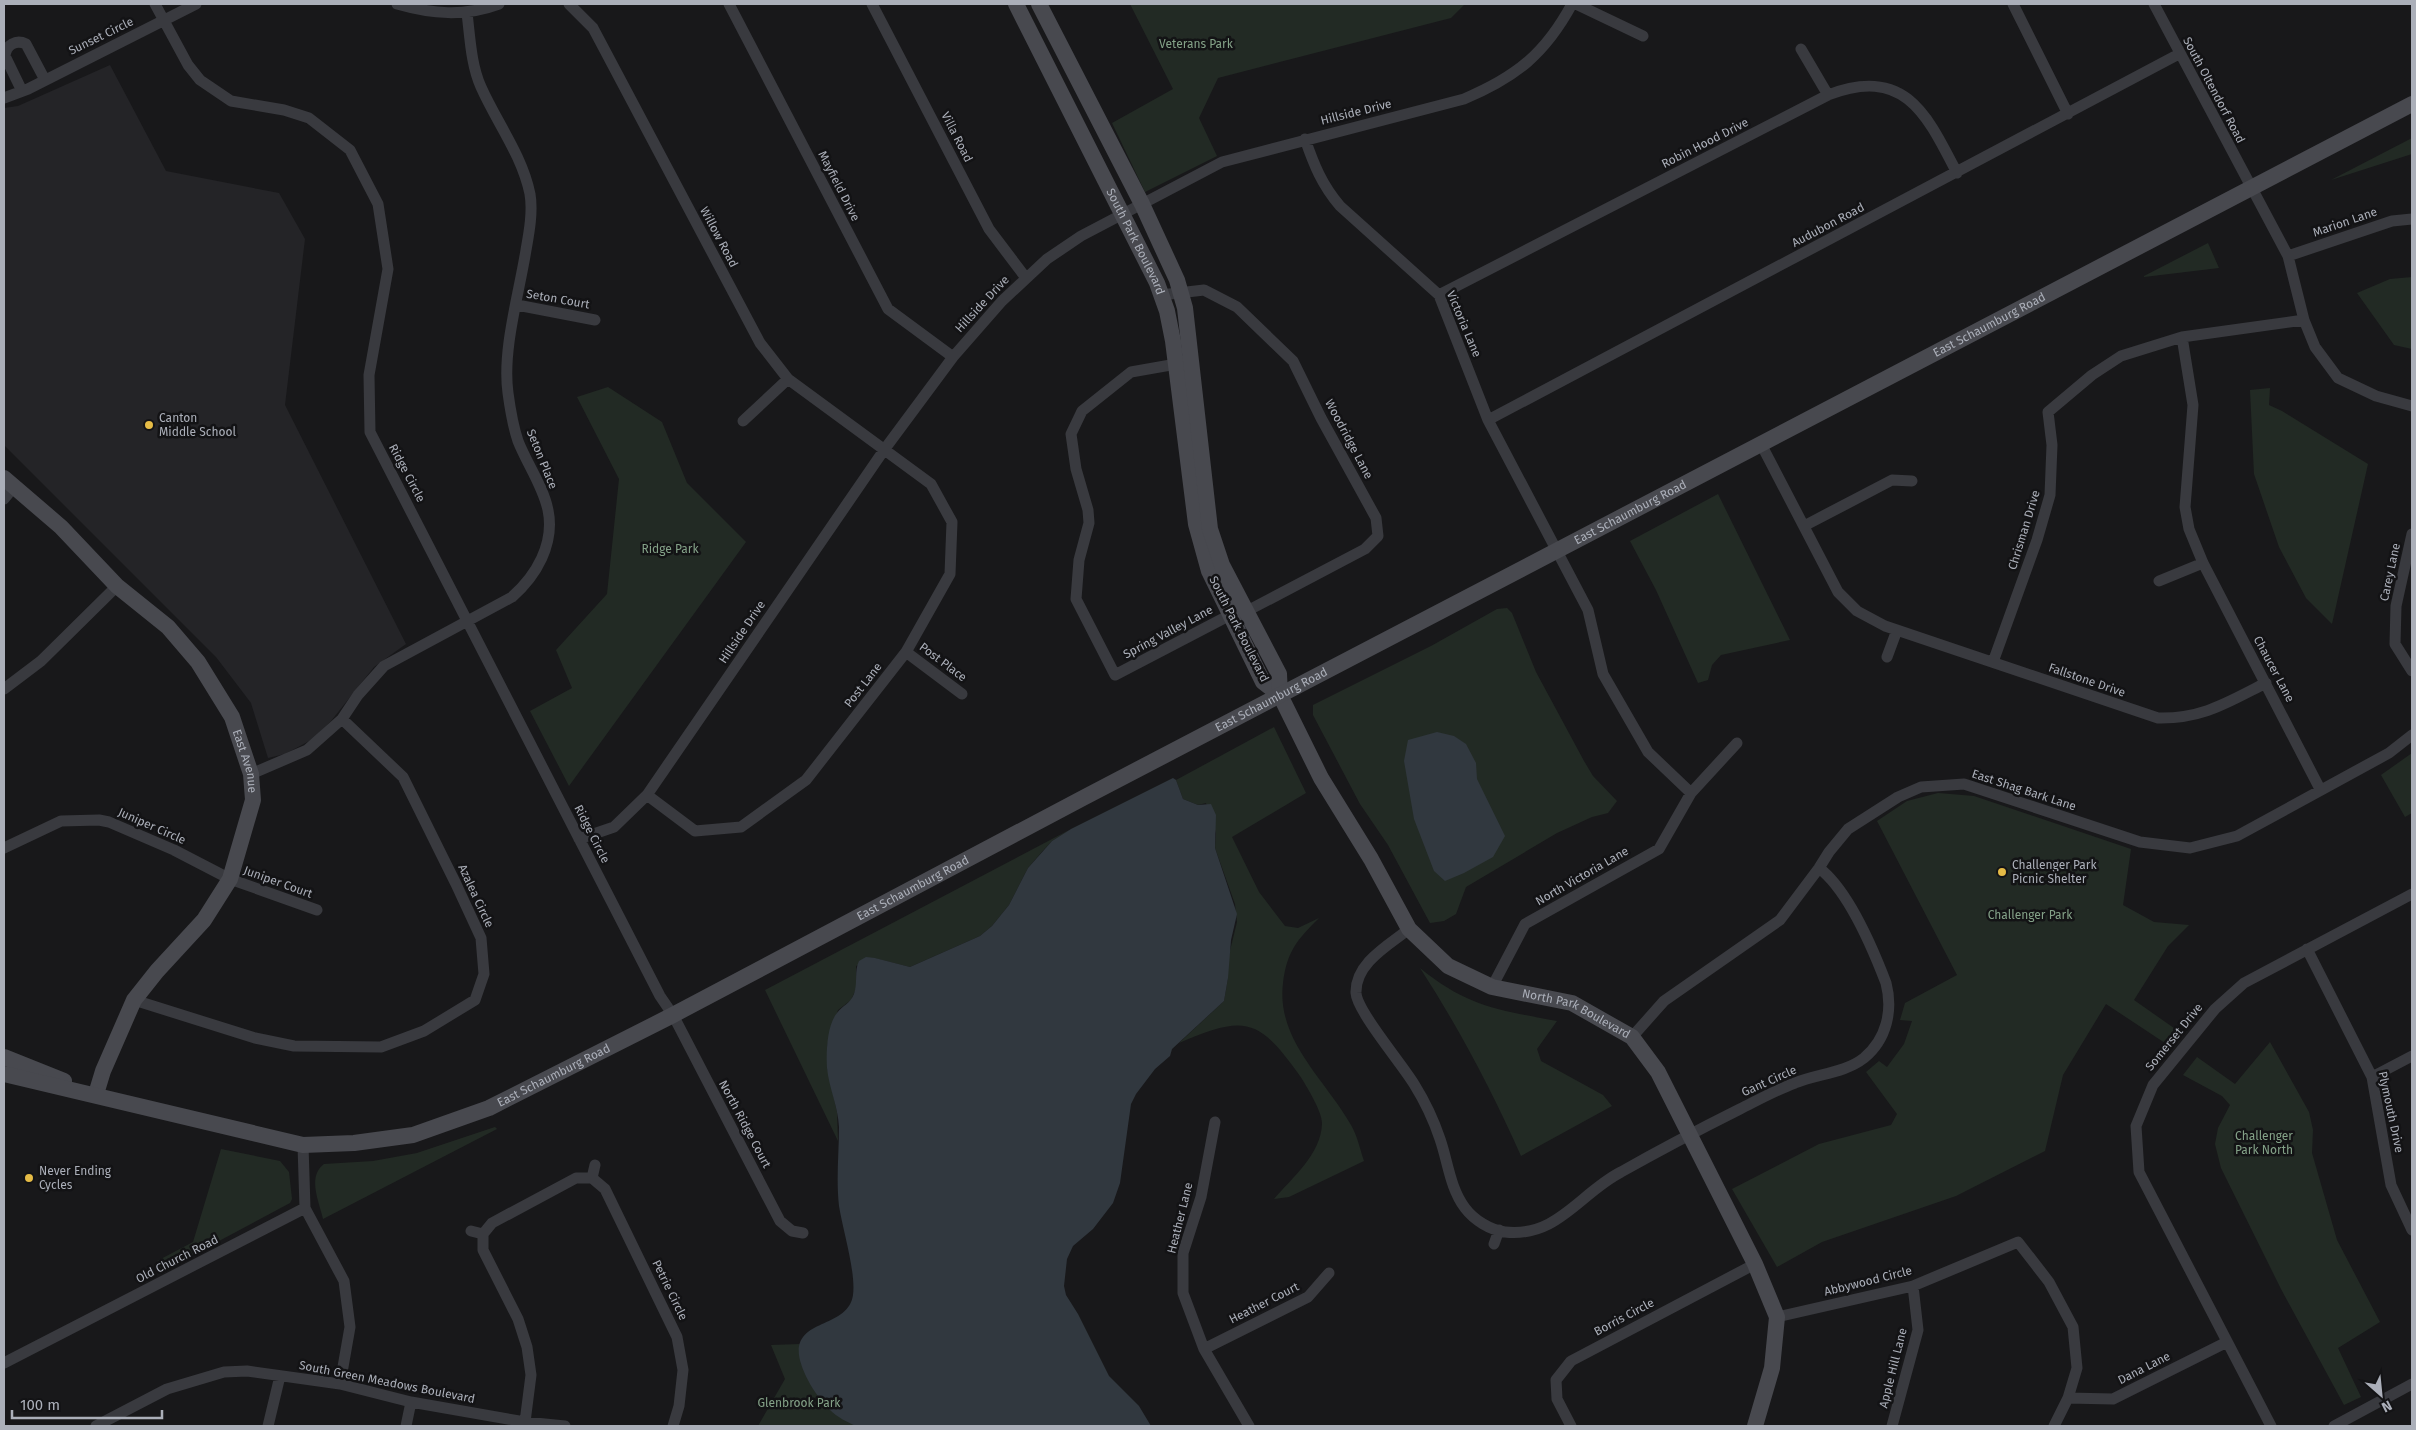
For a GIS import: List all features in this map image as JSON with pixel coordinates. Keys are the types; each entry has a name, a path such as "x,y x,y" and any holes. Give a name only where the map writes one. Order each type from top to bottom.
{"street":[{"name":"Ridge Circle","path":"155,4 188,65 200,80 215,92 231,101 284,110 309,118 350,150 378,204 388,269 369,375 370,432 660,996 672,1015"},
{"name":"Sunset Circle","path":"4,98 45,80 196,4"},
{"path":"397,4 425,12 467,13 499,4"},
{"name":"Willow Road","path":"569,4 593,28 760,343 788,379 884,450"},
{"name":"Mayfield Drive","path":"729,4 888,309 953,357"},
{"name":"Villa Road","path":"872,4 989,230 1026,278"},
{"name":"South Park Boulevard","path":"1016,4 1123,214 1161,295 1184,363 1210,530 1219,557 1279,674 1280,695"},
{"name":"South Park Boulevard","path":"1039,4 1142,204 1181,292 1185,308 1184,363 1198,534 1213,582 1263,682 1280,695"},
{"path":"1574,4 1643,36"},
{"name":"Hillside Drive","path":"579,839 614,827 647,795 884,450 953,357 1002,301 1047,259 1080,236 1222,162 1464,99 1496,86 1521,68 1542,48 1558,29 1574,4"},
{"path":"2012,4 2068,114"},
{"name":"South Oltendorf Road","path":"2154,4 2288,256 2304,320 2315,347 2338,378 2376,396 2412,406"},
{"name":"Seton Place","path":"251,774 307,750 342,719 358,695 384,666 512,596 524,586 535,572 545,551 549,529 548,510 517,439 508,391 508,347 530,230 530,195 521,164 480,86 471,48 467,13"},
{"path":"22,91 5,56 6,50 13,43 20,42 26,44 45,80"},
{"path":"1801,49 1828,95"},
{"name":"Audubon Road","path":"1488,420 2179,54"},
{"name":"Robin Hood Drive","path":"1439,295 1828,95 1854,87 1865,86 1888,90 1907,99 1927,117 1957,173"},
{"name":"East Schaumburg Road","path":"96,1094 303,1145 354,1143 413,1135 490,1108 672,1015 2412,104"},
{"name":"Victoria Lane","path":"1305,139 1316,172 1327,191 1340,206 1439,295 1488,420 1558,550"},
{"name":"Marion Lane","path":"2288,256 2392,221 2412,219"},
{"name":"Woodridge Lane","path":"1161,295 1204,290 1237,307 1294,361 1321,418 1376,518 1378,536 1365,550 1247,611"},
{"name":"Seton Court","path":"517,305 595,320"},
{"name":"Chrisman Drive","path":"1993,662 2037,540 2050,494 2052,444 2048,412 2092,375 2121,356 2182,337 2304,320"},
{"name":"Chaucer Lane","path":"2182,337 2193,405 2185,507 2189,529 2203,563 2320,789"},
{"name":"Spring Valley Lane","path":"1184,363 1130,372 1082,411 1071,434 1076,469 1088,510 1089,523 1079,560 1076,599 1115,675 1230,615 1247,611"},
{"path":"743,421 788,379"},
{"name":"Fallstone Drive","path":"1761,444 1838,592 1857,611 1885,626 2158,718 2198,715 2266,682"},
{"name":"Post Lane","path":"647,795 695,831 741,827 806,780 906,652 950,574 952,522 931,484 884,450"},
{"path":"1804,526 1892,480 1912,481"},
{"name":"East Avenue","path":"7,488 61,528 117,586 168,627 198,662 232,717 251,774 252,800 230,879 204,920 157,971 134,1000 103,1071 96,1094"},
{"name":"Carey Lane","path":"2412,534 2396,606 2395,644 2412,671"},
{"path":"1558,550 1588,610 1603,674 1648,752 1690,793"},
{"path":"2159,581 2203,563"},
{"path":"4,689 42,662 117,586"},
{"path":"1887,657 1897,630"},
{"name":"Post Place","path":"906,652 962,694"},
{"name":"North Park Boulevard","path":"1280,695 1325,785 1371,859 1409,929 1448,966 1492,987 1572,1003 1632,1036 1658,1072 1688,1135 1755,1264 1777,1317 1772,1368 1755,1426"},
{"name":"Azalea Circle","path":"134,1000 255,1038 294,1046 381,1047 424,1031 475,1000 484,974 481,938 456,884 403,777 342,719"},
{"name":"East Shag Bark Lane","path":"1632,1036 1664,1002 1780,920 1848,829 1898,797 1921,788 1964,784 2140,842 2190,848 2237,836 2389,753 2412,735"},
{"name":"North Victoria Lane","path":"1492,987 1525,924 1658,849 1690,793 1737,743"},
{"name":"Juniper Circle","path":"4,848 61,821 99,820 109,822 174,850 230,879"},
{"name":"Gant Circle","path":"1409,929 1372,958 1362,970 1356,994 1368,1020 1380,1034 1415,1085 1440,1138 1451,1180 1464,1206 1473,1217 1498,1230 1525,1232 1547,1227 1614,1175 1688,1135 1796,1082 1853,1064 1865,1057 1884,1033 1889,994 1880,968 1844,895 1831,877 1820,868"},
{"name":"Juniper Court","path":"230,879 317,910"},
{"name":"Somerset Drive","path":"2271,1426 2139,1172 2136,1126 2153,1085 2214,1009 2244,983 2412,894"},
{"name":"Plymouth Drive","path":"2307,949 2372,1077 2391,1185 2411,1222"},
{"name":"North Ridge Court","path":"672,1015 780,1221 792,1231 803,1233"},
{"path":"2372,1077 2412,1056"},
{"path":"4,1057 96,1094"},
{"path":"4,1074 48,1086 96,1094"},
{"name":"Heather Lane","path":"1215,1122 1201,1197 1183,1253 1182,1293 1204,1349 1249,1426"},
{"path":"303,1145 305,1208 344,1281 350,1327 340,1384"},
{"path":"524,1422 531,1375 527,1346 518,1319 483,1250 483,1234 492,1222 576,1178 592,1178 595,1164"},
{"name":"Petrie Circle","path":"592,1178 605,1188 677,1337 683,1370 679,1406 673,1426"},
{"name":"Old Church Road","path":"4,1363 305,1208"},
{"path":"1494,1244 1498,1230"},
{"path":"471,1231 483,1234"},
{"name":"Abbywood Circle","path":"1777,1317 1913,1286 2018,1242 2049,1282 2073,1327 2077,1368 2068,1398"},
{"name":"Borris Circle","path":"1571,1426 1557,1399 1556,1380 1571,1361 1755,1264"},
{"name":"Heather Court","path":"1204,1349 1308,1297 1330,1273"},
{"name":"Apple Hill Lane","path":"1892,1426 1918,1330 1913,1286"},
{"name":"Dana Lane","path":"2068,1398 2113,1399 2227,1342"},
{"name":"South Green Meadows Boulevard","path":"96,1426 167,1389 224,1372 247,1371 340,1384 411,1402 524,1422 565,1426"},
{"path":"268,1426 280,1376"},
{"path":"2334,1426 2412,1384"},
{"path":"2054,1426 2068,1398"},
{"path":"406,1426 411,1402"}],"shaded area":[{"name":"Canton Middle School","path":"110,65 166,171 279,193 305,239 285,405 406,644 374,667 331,721 313,739 285,754 268,758 251,703 216,657 4,445 4,108 18,106"},
{"path":"1437,732 1454,736 1466,744 1476,763 1477,779 1505,836 1493,857 1445,881 1434,871 1414,819 1404,761 1408,740"},
{"path":"1173,778 1176,780 1183,799 1198,805 1211,804 1216,815 1215,848 1237,914 1231,940 1224,1001 1172,1049 1170,1056 1155,1069 1136,1094 1131,1104 1120,1183 1113,1203 1093,1229 1073,1246 1067,1259 1064,1286 1066,1295 1078,1314 1109,1376 1139,1406 1151,1426 856,1426 849,1423 833,1413 820,1399 806,1377 799,1355 800,1343 805,1335 842,1314 849,1306 853,1295 853,1275 839,1206 839,1127 828,1075 827,1054 831,1024 839,1010 851,1000 854,994 859,961 866,957 875,958 910,967 980,936 992,926 1009,905 1028,868 1052,841 1071,829"}],"green space":[{"name":"Veterans Park","path":"1130,4 1465,4 1451,18 1218,78 1199,118 1217,156 1145,192 1112,123 1173,89"},
{"path":"2412,138 2412,154 2331,180"},
{"path":"2208,243 2219,268 2144,277 2144,276"},
{"path":"2412,277 2412,349 2394,345 2357,293 2390,279"},
{"name":"Ridge Park","path":"608,387 662,422 687,483 746,542 569,786 530,711 572,688 556,650 607,594 619,479 577,397"},
{"path":"2270,388 2269,405 2282,411 2368,464 2332,624 2306,598 2279,547 2254,474 2250,390"},
{"path":"1718,494 1790,640 1721,655 1712,665 1708,680 1698,683 1656,590 1630,541"},
{"path":"1507,608 1512,613 1536,672 1584,761 1593,776 1617,801 1608,813 1592,817 1557,833 1466,887 1456,914 1444,921 1430,923 1388,845 1360,804 1313,715 1313,705 1431,646 1497,609"},
{"path":"1274,727 1306,793 1232,837 1259,892 1285,926 1298,928 1319,918 1299,940 1290,954 1283,983 1283,1004 1287,1023 1295,1041 1351,1125 1364,1161 1289,1197 1274,1199 1297,1174 1317,1145 1322,1119 1314,1099 1300,1076 1273,1042 1261,1032 1248,1027 1220,1028 1179,1043 1224,1001 1228,978 1228,959 1237,922 1235,904 1215,848 1216,833 1206,803 1198,805 1183,799 1176,780"},
{"path":"2412,753 2412,813 2405,817 2381,775"},
{"name":"Challenger Park","path":"1938,793 1974,796 2131,849 2123,905 2154,922 2189,925 2168,946 2134,1000 2181,1033 2171,1047 2106,1004 2063,1075 2045,1151 1956,1196 1822,1242 1777,1267 1732,1189 1819,1144 1891,1125 1897,1114 1866,1072 1879,1061 1887,1067 1904,1044 1912,1021 1900,1020 1905,1003 1957,975 1877,821 1907,801"},
{"path":"1071,829 1052,841 1028,868 1009,905 992,926 980,936 910,967 874,958 856,966 856,989 851,1000 838,1010 827,1046 827,1067 837,1112 838,1141 765,990"},
{"path":"1420,968 1453,991 1484,1005 1517,1014 1557,1021 1537,1049 1541,1061 1603,1095 1612,1106 1521,1156 1474,1060"},
{"name":"Challenger Park North","path":"2270,1042 2309,1112 2313,1130 2312,1153 2337,1240 2380,1322 2338,1348 2361,1397 2344,1405 2281,1289 2221,1168 2215,1144 2218,1128 2230,1105 2222,1096 2183,1075 2197,1057 2235,1084"},
{"path":"495,1127 497,1129 323,1219 315,1182 319,1169 324,1164 373,1161 417,1153"},
{"path":"221,1149 280,1161 289,1172 292,1199 290,1203 161,1272 157,1261 193,1242"},
{"name":"Glenbrook Park","path":"800,1344 801,1364 856,1426 758,1426 785,1379 771,1345"}],"place":[{"name":"Canton Middle School","path":"149,425"},
{"name":"Challenger Park Picnic Shelter","path":"2002,872"},
{"name":"Never Ending Cycles","path":"29,1178"}]}
